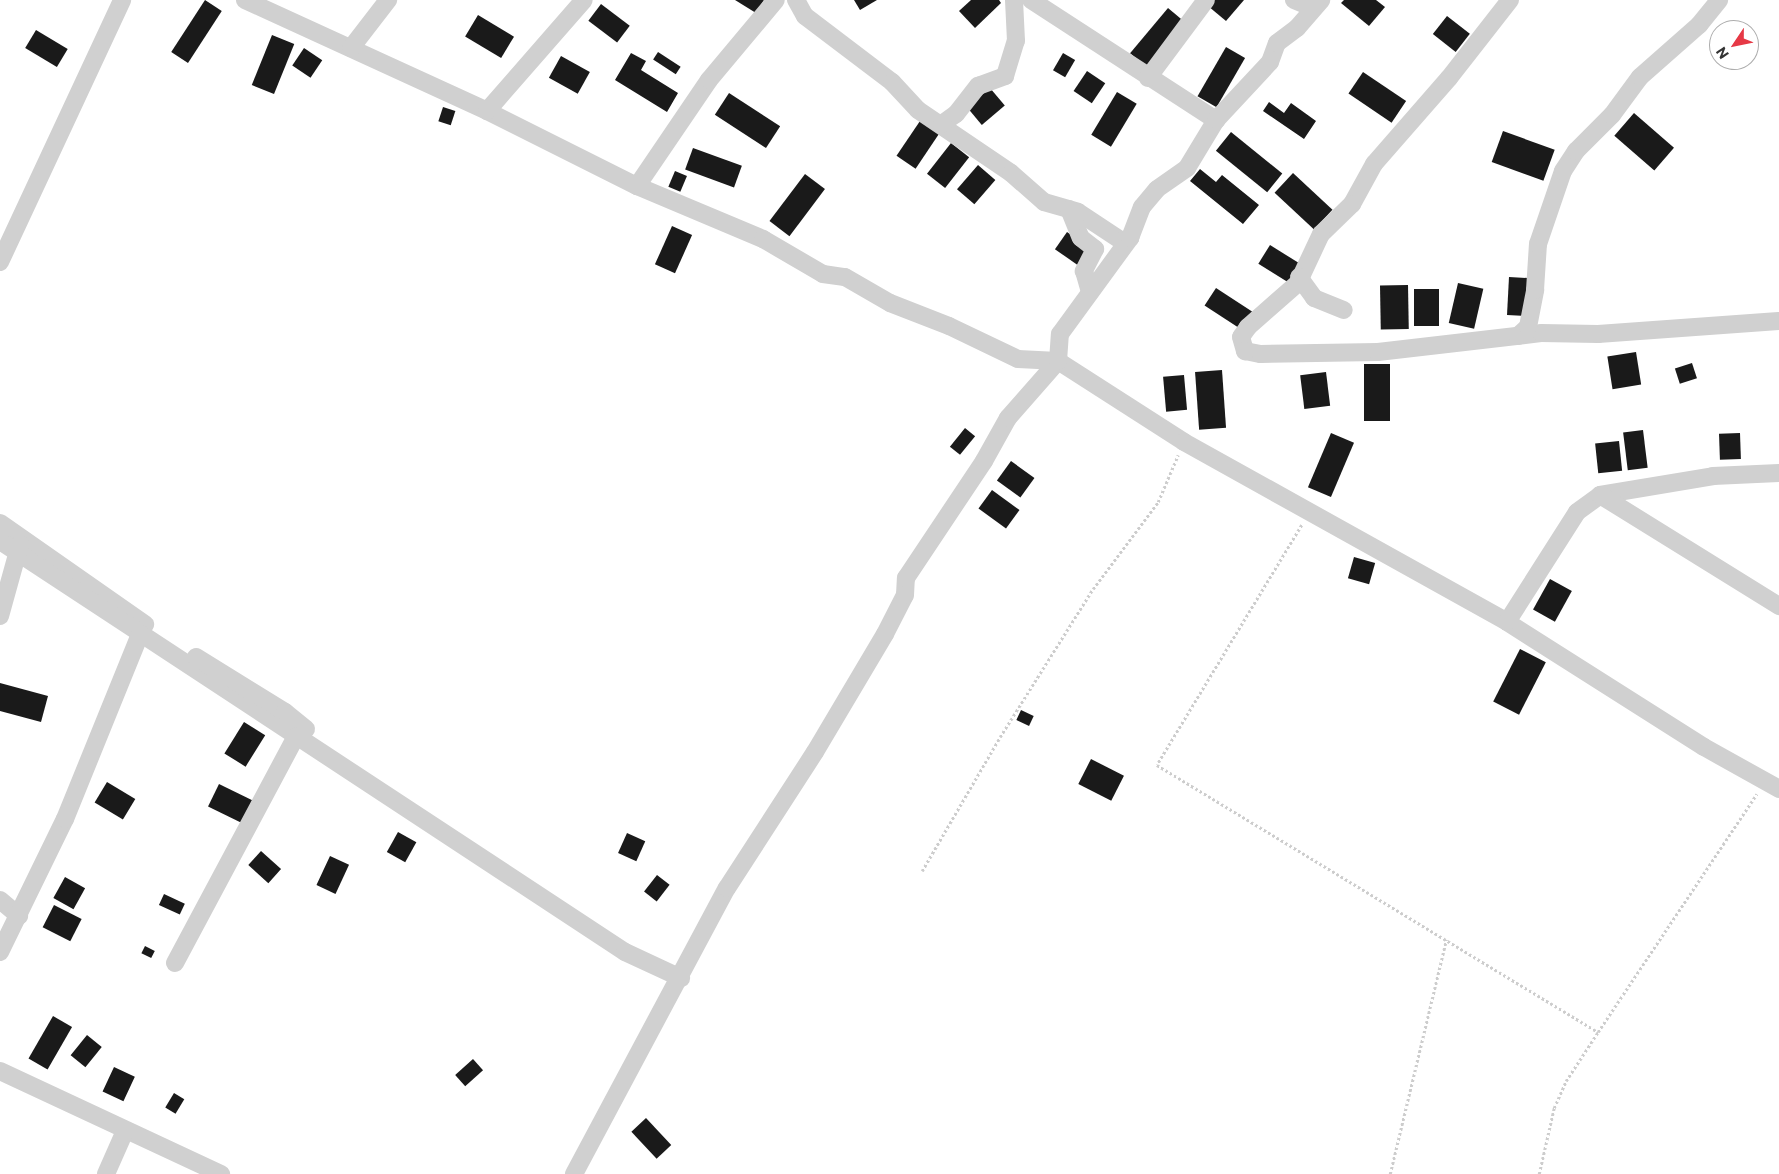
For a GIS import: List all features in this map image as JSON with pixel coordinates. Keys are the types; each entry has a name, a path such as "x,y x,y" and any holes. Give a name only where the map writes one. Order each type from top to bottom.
{"street":[{"path":"0,239 34,175 114,0"},
{"path":"0,262 122,0"},
{"path":"245,0 487,111 637,186 763,239 823,274 845,277 890,303 949,326 1018,360 1058,361 1184,442 1507,622 1704,747 1772,785"},
{"path":"351,48 388,0"},
{"path":"487,111 584,0"},
{"path":"637,186 709,80 739,47 776,0"},
{"path":"796,0 805,16 892,82 918,110 942,124 1027,184 1044,202 1069,209 1122,241 1130,238"},
{"path":"942,124 956,114 978,86 1005,76 1016,41 1014,0"},
{"path":"1031,0 1148,78 1216,120"},
{"path":"1148,78 1206,0"},
{"path":"1294,0 1306,5 1319,2"},
{"path":"1510,0 1449,78 1374,164 1352,204 1321,234 1299,277 1298,283 1248,327 1241,337 1245,351 1261,354 1378,352 1518,336 1598,334 1779,321"},
{"path":"1518,336 1528,327 1536,290 1538,244 1563,171 1576,151 1612,115 1640,77 1699,25 1719,0"},
{"path":"574,1174 681,978 727,888 810,760 885,634 905,595 906,578 984,461 1008,418 1058,361 1060,334 1130,238 1142,207 1157,190 1186,168 1216,120 1270,62 1277,43 1297,28 1319,2"},
{"path":"1069,209 1081,238 1095,249 1084,272 1090,292"},
{"path":"1299,277 1314,298 1344,310"},
{"path":"1507,622 1577,512 1600,495 1713,476 1779,473"},
{"path":"1600,495 1779,606"},
{"path":"0,523 12,544 140,634 301,733 626,952 681,978"},
{"path":"12,544 285,712 301,733"},
{"path":"0,601 12,544"},
{"path":"0,616 12,544"},
{"path":"0,952 65,819 140,634"},
{"path":"175,963 301,733"},
{"path":"0,900 19,916"},
{"path":"0,1071 221,1174"},
{"path":"106,1174 125,1130"}],"path":[{"path":"922,871 1000,737 1093,589 1158,502 1184,442"},
{"path":"1310,513 1157,765 1598,1032"},
{"path":"1540,1174 1554,1108 1566,1081 1598,1032 1772,785"},
{"path":"1390,1174 1446,940"}],"building":[{"path":"205,0 222,11 188,63 171,52"},
{"path":"735,0 764,0 756,13"},
{"path":"854,0 877,0 860,10"},
{"path":"971,0 999,0 1001,3 975,28 959,11"},
{"path":"1213,0 1244,0 1226,21 1208,6"},
{"path":"1344,0 1376,0 1385,7 1369,26 1341,3"},
{"path":"601,4 630,26 617,42 588,21"},
{"path":"1168,8 1186,23 1148,68 1130,53"},
{"path":"478,15 514,37 501,58 465,36"},
{"path":"1447,16 1470,34 1456,52 1433,34"},
{"path":"36,30 68,49 57,67 25,48"},
{"path":"272,35 294,44 274,94 252,85"},
{"path":"1226,47 1245,58 1217,107 1198,96"},
{"path":"304,48 322,60 310,78 292,65"},
{"path":"658,52 681,67 676,74 653,60"},
{"path":"631,53 646,61 641,70 678,93 667,112 615,80"},
{"path":"1063,53 1075,60 1065,77 1053,70"},
{"path":"561,56 590,72 578,94 549,78"},
{"path":"1087,71 1105,83 1092,103 1074,91"},
{"path":"1363,72 1406,101 1392,123 1348,94"},
{"path":"990,88 1005,106 982,125 967,107"},
{"path":"1117,92 1137,104 1111,147 1091,135"},
{"path":"729,93 780,126 766,148 715,115"},
{"path":"1269,102 1284,113 1291,103 1316,121 1304,139 1263,111"},
{"path":"443,107 455,111 451,125 438,121"},
{"path":"1634,113 1674,148 1654,170 1614,136"},
{"path":"920,121 939,134 916,169 897,156"},
{"path":"1503,131 1555,150 1543,181 1492,162"},
{"path":"1231,132 1282,174 1267,192 1216,151"},
{"path":"951,143 969,157 945,188 927,174"},
{"path":"693,148 742,166 734,187 685,170"},
{"path":"978,165 995,180 974,204 957,189"},
{"path":"1200,169 1216,182 1222,175 1259,205 1243,224 1190,181"},
{"path":"675,171 687,176 680,192 668,187"},
{"path":"1293,173 1332,210 1314,230 1275,193"},
{"path":"805,174 825,189 789,236 769,221"},
{"path":"672,226 692,235 675,273 655,264"},
{"path":"1067,232 1093,250 1081,268 1055,249"},
{"path":"1270,245 1301,264 1289,283 1258,264"},
{"path":"1509,277 1529,278 1527,316 1507,315"},
{"path":"1458,283 1483,289 1474,329 1449,323"},
{"path":"1380,285 1408,285 1409,329 1381,329"},
{"path":"1216,288 1252,311 1241,329 1205,306"},
{"path":"1414,289 1439,289 1439,326 1414,326"},
{"path":"1636,352 1641,385 1613,389 1607,357"},
{"path":"1692,363 1697,378 1680,384 1675,369"},
{"path":"1364,364 1390,364 1390,421 1364,421"},
{"path":"1222,370 1226,428 1199,430 1195,372"},
{"path":"1326,372 1330,406 1304,409 1300,375"},
{"path":"1184,375 1187,410 1166,412 1163,377"},
{"path":"965,428 975,436 960,455 950,447"},
{"path":"1643,430 1648,468 1628,470 1623,432"},
{"path":"1331,433 1354,443 1331,497 1308,487"},
{"path":"1740,433 1741,459 1720,460 1719,434"},
{"path":"1619,441 1622,471 1598,473 1595,444"},
{"path":"1011,461 1034,478 1020,497 997,480"},
{"path":"992,490 1020,510 1006,529 978,509"},
{"path":"1354,557 1375,563 1369,584 1348,578"},
{"path":"1550,579 1572,591 1555,622 1533,610"},
{"path":"1520,649 1546,662 1519,715 1493,702"},
{"path":"0,683 48,696 41,722 0,711"},
{"path":"1021,710 1034,716 1029,726 1016,720"},
{"path":"244,722 265,735 246,767 224,753"},
{"path":"1091,759 1124,776 1111,801 1078,784"},
{"path":"107,782 135,799 123,820 95,803"},
{"path":"219,784 252,800 241,823 208,806"},
{"path":"398,832 416,842 405,862 387,852"},
{"path":"627,833 645,841 636,861 618,853"},
{"path":"261,851 281,869 268,883 248,865"},
{"path":"330,856 349,865 336,894 316,885"},
{"path":"657,875 670,885 657,901 644,892"},
{"path":"65,877 85,888 73,909 53,898"},
{"path":"164,894 185,904 180,915 159,905"},
{"path":"54,905 82,919 70,941 43,927"},
{"path":"145,946 155,951 151,958 141,953"},
{"path":"53,1016 72,1027 48,1069 29,1058"},
{"path":"87,1035 102,1047 85,1067 71,1055"},
{"path":"473,1059 483,1070 465,1086 455,1075"},
{"path":"114,1067 135,1077 123,1101 103,1091"},
{"path":"174,1093 184,1099 176,1114 165,1108"},
{"path":"646,1118 671,1145 657,1159 631,1132"}]}
